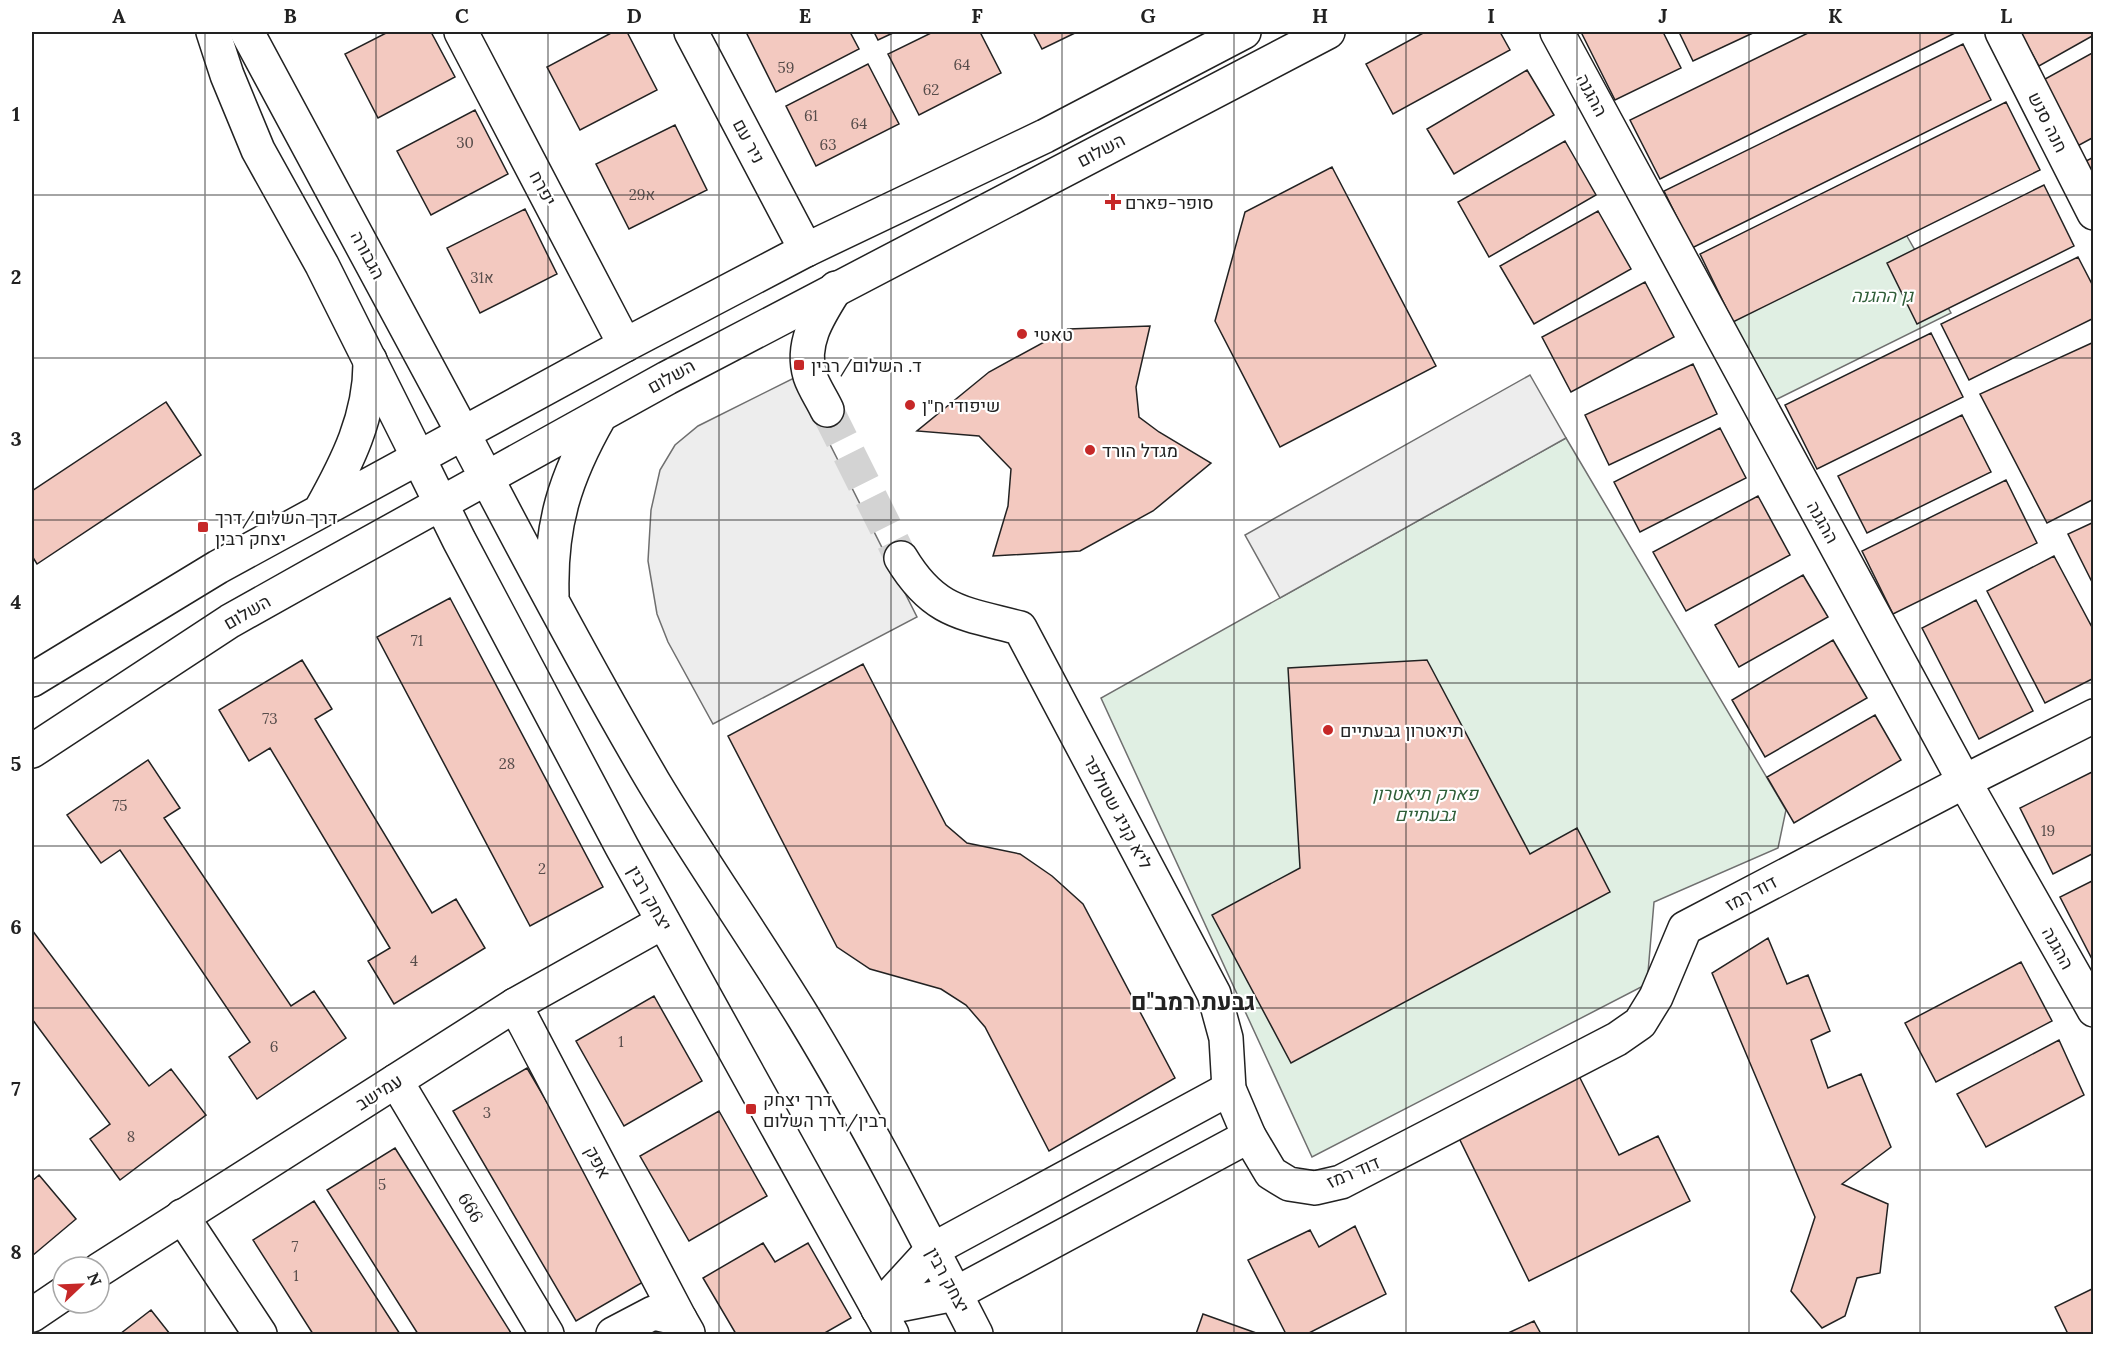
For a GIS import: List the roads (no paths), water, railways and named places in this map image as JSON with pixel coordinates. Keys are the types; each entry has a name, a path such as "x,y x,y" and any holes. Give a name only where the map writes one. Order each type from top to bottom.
{"street":[{"path":"213,32 227,75 258,150 322,265 418,457"},
{"name":"הגבורה","path":"247,32 487,479"},
{"name":"יפרח","path":"461,32 625,345"},
{"name":"ניר עם","path":"691,32 806,250"},
{"path":"32,680 218,567 625,345 806,250 1045,136 1244,32"},
{"name":"השלום","path":"32,751 230,621 836,288 1328,32"},
{"name":"ההגנה","path":"1557,32 1964,782 2094,1010"},
{"name":"חנה סנש","path":"2002,32 2094,213"},
{"path":"827,410 811,378 807,353 813,329 836,288"},
{"path":"320,511 341,473 360,428 369,390 370,360"},
{"path":"552,600 551,566 554,531 563,495 574,466 600,416"},
{"name":"יצחק רבין","path":"418,457 441,505 663,922 885,1322"},
{"name":"יצחק רבין","path":"487,479 653,780 729,903 778,976 831,1064 976,1335"},
{"name":"ליא קניג שטולפר","path":"901,558 914,580 930,596 954,611 1020,628 1214,994 1226,1038 1229,1089 1249,1136"},
{"name":"דוד רמז","path":"1249,1136 1271,1173 1289,1184 1315,1188 1341,1182 1617,1039 1640,1023 1656,997 1685,928 2094,716"},
{"name":"עמישב","path":"111,1262 515,1005 663,922"},
{"name":"אפק","path":"515,1005 684,1327"},
{"name":"666","path":"396,1081 547,1335"},
{"path":"885,1322 932,1250 1229,1089"},
{"path":"885,1322 956,1294 1249,1136"},
{"path":"182,1216 260,1335"},
{"path":"32,1314 51,1302"},
{"name":"אפק","path":"613,1335 653,1313 684,1327"}],"tunnel":[{"path":"827,410 901,558"}],"place":[{"name":"סופר-פארם","path":"1113,202"},
{"name":"טאטי","path":"1022,334"},
{"name":"ד. השלום/רבין","path":"799,365"},
{"name":"שיפודי ח\"ן","path":"910,405"},
{"name":"מגדל הורד","path":"1090,450"},
{"name":"דרך השלום/דרך יצחק רבין","path":"203,527"},
{"name":"תיאטרון גבעתיים","path":"1328,730"},
{"name":"דרך יצחק רבין/דרך השלום","path":"751,1109"}],"district":[{"name":"גבעת רמב\"ם","path":"1193,1001"}],"park label":[{"name":"גן ההגנה","path":"1882,295"},
{"name":"פארק תיאטרון גבעתיים","path":"1425,803"}]}
